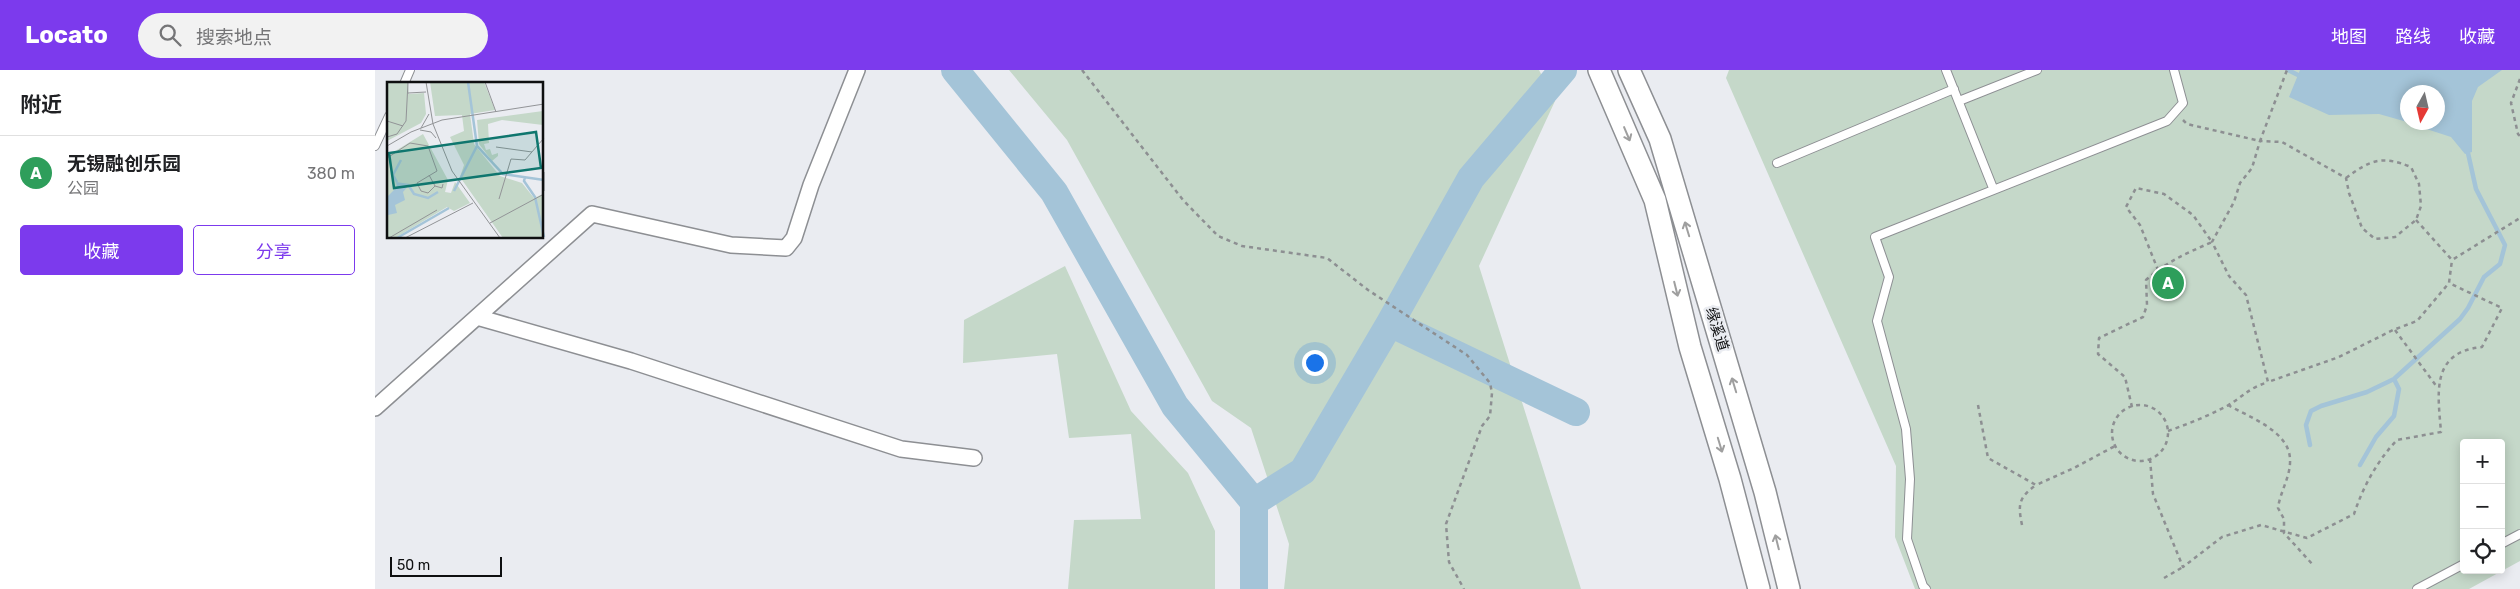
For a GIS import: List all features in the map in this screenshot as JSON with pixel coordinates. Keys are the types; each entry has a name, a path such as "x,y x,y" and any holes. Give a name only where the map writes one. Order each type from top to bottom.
{"main road":[{"name":"缘溪道","path":"1599,70 1655,200 1690,347 1730,479 1759,589"},
{"name":"缘溪道","path":"1630,72 1660,139 1765,492 1789,589"}],"street":[{"path":"375,408 592,214 731,244 786,248 794,238 811,185 855,74"},
{"path":"477,317 631,361 901,449 974,458"}],"lane":[{"path":"405,82 410,70"},
{"path":"1947,70 1993,188"},
{"path":"1959,101 2037,70"},
{"path":"1927,589 1923,586 1907,539 1909,479 1906,429 1877,321 1889,277 1875,237 1993,188 2167,121 2183,103 2174,70"},
{"path":"1777,163 1954,88"},
{"path":"375,146 387,120"},
{"path":"2505,542 2520,534"},
{"path":"2417,589 2460,566"}],"path":[{"path":"1082,70 1183,200 1218,236 1242,246 1327,258 1368,290 1467,356 1490,383 1492,405 1490,416 1482,426 1445,524 1449,562 1464,589"},
{"path":"2132,406 2125,377 2098,354 2099,338 2143,316 2147,305 2146,280 2166,263 2212,242 2234,202 2240,183 2252,168 2260,141 2287,70"},
{"path":"2520,79 2511,102 2517,134 2520,136"},
{"path":"2174,112 2187,124 2260,141 2282,142 2346,178 2349,193 2362,228 2375,239 2395,237 2417,220 2421,206 2419,184 2411,167 2394,160 2375,160 2361,166 2346,178"},
{"path":"2158,270 2140,225 2126,207 2137,188 2164,194 2193,215 2212,242 2229,276 2246,295 2268,382"},
{"path":"2452,260 2520,218"},
{"path":"2168,431 2228,405 2250,388 2339,357 2417,321 2449,284 2452,260 2417,220"},
{"path":"2164,578 2183,567 2222,538 2261,525 2307,538 2354,514 2373,471 2397,440 2441,432 2437,387 2449,360 2466,348 2482,347 2502,308 2449,284"},
{"path":"2395,330 2437,387"},
{"path":"1978,405 1988,458 2035,485"},
{"path":"2228,405 2273,431 2284,443 2290,458 2278,508 2284,519 2284,533 2314,566"},
{"path":"2132,406 2145,406 2154,409 2166,422 2168,431 2164,448 2150,459 2131,460 2123,456 2115,446 2112,430 2114,421 2119,413 2132,406"},
{"path":"2022,526 2019,508 2024,494 2035,485 2075,468 2115,446"},
{"path":"2150,459 2153,494 2183,567"}],"green space":[{"path":"1009,70 1539,70 1555,101 1479,266 1581,589 1284,589 1289,544 1251,428 1212,401 1067,140"},
{"path":"1729,70 2520,70 2520,561 2505,569 2505,439 2460,439 2460,574 2496,574 2469,589 1915,589 1895,537 1896,466 1726,78"},
{"path":"1065,266 1131,411 1188,473 1215,531 1215,589 1068,589 1074,520 1141,519 1131,434 1069,438 1057,354 963,363 964,320"}],"water":[{"path":"2300,70 2502,70 2478,87 2472,101 2472,152 2465,154 2451,137 2430,130 2445,130 2445,85 2400,85 2400,120 2379,114 2329,115 2289,97"}],"waterway":[{"path":"955,70 1054,192 1175,406 1254,502 1303,471 1390,323 1471,178 1563,70"},
{"path":"2288,70 2298,75"},
{"path":"2360,465 2376,437 2394,416 2399,389 2394,379 2460,319 2484,277 2500,264 2505,245 2476,189 2468,153"},
{"path":"1390,323 1576,412"},
{"path":"2310,445 2306,425 2311,411 2321,406 2367,392 2394,379"},
{"path":"1254,502 1254,589"}],"place":[{"name":"无锡融创乐园","path":"2168,283"}]}
